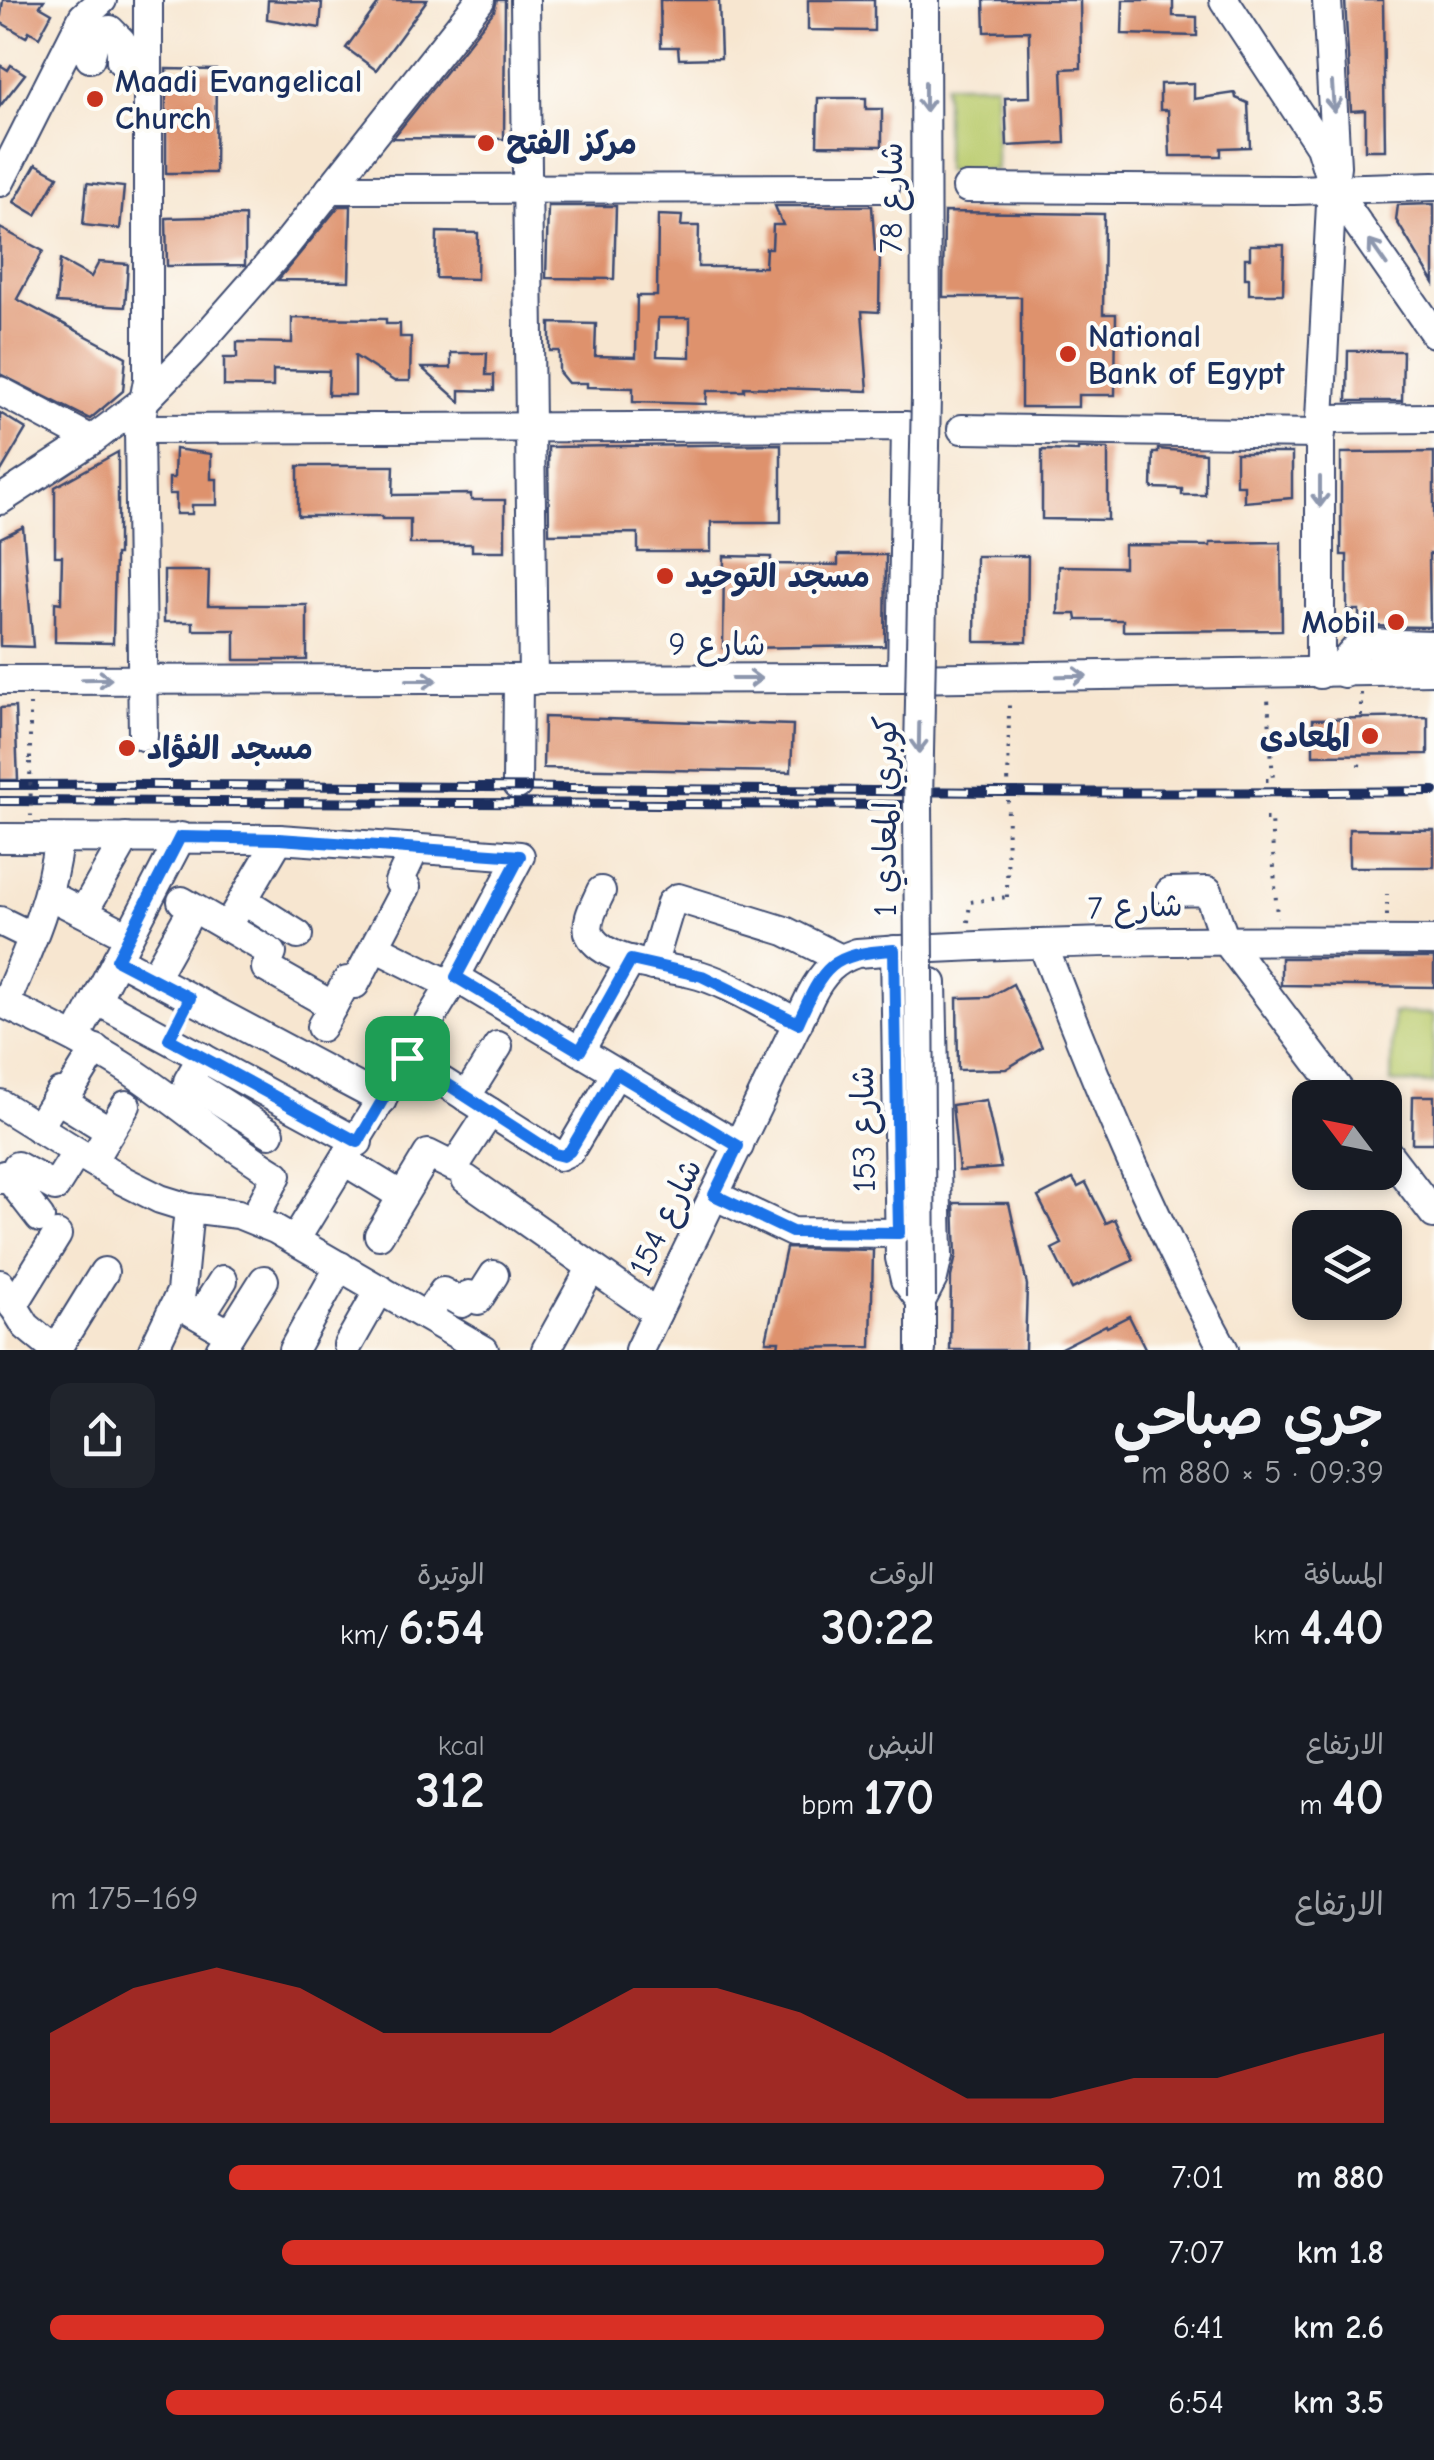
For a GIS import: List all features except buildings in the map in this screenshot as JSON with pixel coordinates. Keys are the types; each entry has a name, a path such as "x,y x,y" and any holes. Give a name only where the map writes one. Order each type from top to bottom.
{"street":[{"path":"112,0 110,30 121,41 121,61"},
{"path":"143,736 139,429 146,399 148,0"},
{"path":"0,500 146,399 240,300 480,0"},
{"path":"517,785 526,680 529,429 524,0"},
{"name":"شارع 78","path":"925,0 926,396"},
{"path":"1224,0 1320,146 1333,188 1434,333"},
{"path":"1327,0 1336,144 1320,426 1332,674"},
{"path":"0,182 88,6"},
{"path":"90,58 97,33 110,30"},
{"path":"966,188 1434,186"},
{"path":"330,189 885,188"},
{"path":"0,391 92,440"},
{"name":"كوبري المعادي 1","path":"921,1299 918,803 926,396"},
{"path":"962,429 1320,426 1434,418"},
{"path":"139,429 906,426 902,678"},
{"path":"1332,674 1361,643 1434,645"},
{"name":"شارع 9","path":"0,680 902,678 1434,670"},
{"path":"38,1128 60,1093 67,1096 86,1044 96,1000 180,837"},
{"path":"0,838 279,839 519,856 453,981 295,1240"},
{"path":"84,910 126,838"},
{"path":"227,927 279,839"},
{"path":"58,840 49,895 2,1003 86,1044 278,1176 254,1219"},
{"path":"154,979 183,912 227,927 272,953 267,969 327,1016 346,981 355,984 406,888 399,882 415,848"},
{"path":"601,891 588,923 590,937 600,946 642,963 702,976 798,1023"},
{"path":"1170,892 1208,891 1224,938 1331,1080"},
{"path":"49,895 84,910 154,979 382,1100"},
{"path":"580,1051 642,963 672,901 680,898 785,931 841,958"},
{"path":"243,900 298,934"},
{"path":"0,922 33,937"},
{"name":"شارع 7","path":"841,958 857,952 966,946 1224,938 1434,941"},
{"path":"1043,945 1172,1250 1224,1350"},
{"path":"374,946 453,981 580,1051 738,1146"},
{"name":"شارع 153","path":"921,1350 921,1299 938,1256 932,949"},
{"name":"شارع 153","path":"894,950 901,1270 921,1299"},
{"name":"شارع 154","path":"639,1350 819,980 841,958"},
{"path":"169,1039 190,998"},
{"path":"96,1000 202,1057 352,1152 402,1196"},
{"path":"379,1235 430,1154 454,1168 498,1046"},
{"path":"202,1057 188,1080 270,1133"},
{"path":"407,1058 563,1156 570,1151 616,1073"},
{"path":"0,1104 141,1190 189,1208 221,1210 254,1219 484,1350"},
{"path":"66,1104 110,1131"},
{"path":"104,1272 56,1350 26,1326 6,1295 48,1227 4,1176 8,1172 55,1187 110,1131 126,1106"},
{"path":"1402,1171 1431,1207"},
{"path":"466,1178 657,1313"},
{"path":"714,1195 792,1232 899,1233"},
{"path":"189,1208 189,1309 225,1342 264,1280"},
{"path":"293,1350 340,1266"},
{"path":"546,1350 592,1267"},
{"path":"426,1316 442,1292 462,1303 469,1294 478,1300 494,1275"},
{"path":"153,1350 189,1309 223,1280"},
{"path":"348,1345 380,1289"}],"path":[{"path":"1266,674 1274,780 1266,780"},
{"path":"30,680 31,816"},
{"path":"966,946 970,902 1007,897 1010,702"},
{"path":"1360,754 1360,766"},
{"path":"1265,819 1271,819 1279,939"}],"green space":[{"path":"945,84 996,84 996,170 945,171"},
{"path":"1393,1013 1434,1014 1434,1084 1391,1080"}],"railway":[{"path":"0,785 1434,791"},
{"path":"0,801 905,805"}],"place":[{"name":"Maadi Evangelical Church","path":"95,99"},
{"name":"مركز الفتح","path":"486,143"},
{"name":"National Bank of Egypt","path":"1068,354"},
{"name":"مسجد التوحيد","path":"665,576"},
{"name":"Mobil","path":"1396,622"},
{"name":"المعادى","path":"1370,736"},
{"name":"مسجد الفؤاد","path":"127,748"}],"route":[{"path":"180,837 279,839 520,856 456,977 580,1051 631,960 702,976 798,1023 819,980 841,958 857,952 894,950 899,1233 792,1232 714,1195 738,1146 616,1073 568,1154 559,1156 407,1058 358,1142 169,1039 190,998 117,960 180,837"}]}
